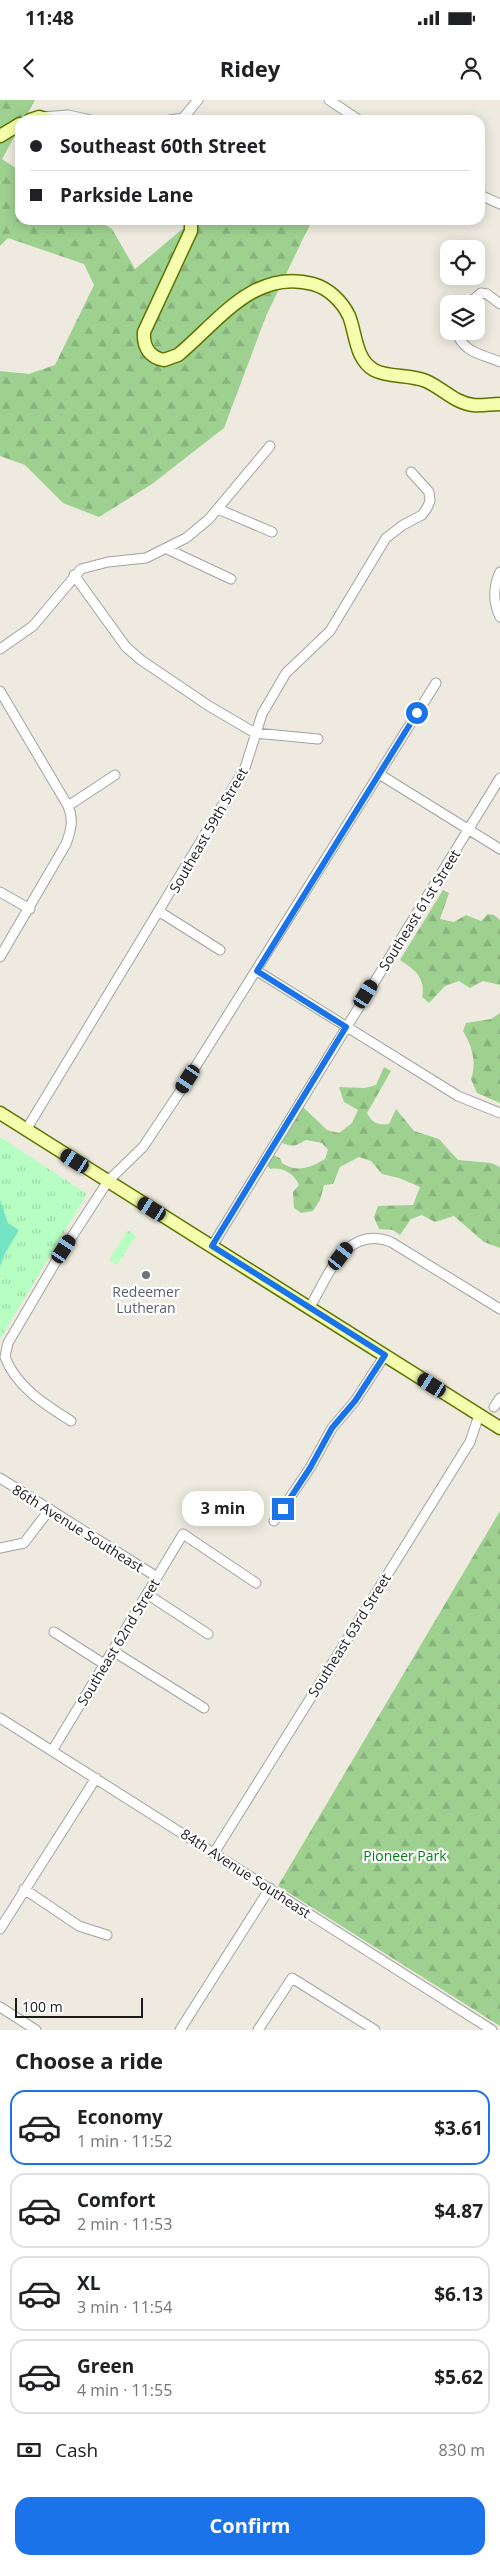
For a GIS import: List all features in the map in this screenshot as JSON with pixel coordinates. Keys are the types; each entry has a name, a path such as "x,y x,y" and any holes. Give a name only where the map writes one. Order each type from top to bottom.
{"street":[{"path":"186,115 198,100"},
{"path":"330,100 352,115"},
{"path":"0,136 15,127"},
{"path":"485,197 500,204"},
{"path":"191,225 191,231 144,332 145,346 151,355 164,360 178,355 258,288 280,281 308,283 328,292 343,306 361,355 374,369 384,373 416,377 465,403 473,405 500,404"},
{"path":"479,295 481,293 487,294 500,304"},
{"path":"460,340 463,346 472,352 500,362"},
{"path":"0,649 32,626 81,569 92,565 134,560 167,549 186,538 218,509 270,446"},
{"name":"Southeast 59th Street","path":"26,1130 160,912 245,768 251,756 255,733 278,685 297,662 330,631 386,538 428,508 430,501 429,492 410,472"},
{"path":"218,509 272,532"},
{"path":"167,549 231,579"},
{"path":"500,572 494,595 500,617"},
{"path":"74,575 118,638 141,660 209,706 255,733 318,739"},
{"path":"71,1421 28,1390 7,1362 5,1351 14,1331 108,1181 143,1147 257,971 436,683"},
{"path":"0,691 68,806 72,816 72,829 30,909 0,958"},
{"path":"379,774 500,849"},
{"path":"68,806 114,775"},
{"name":"Southeast 61st Street","path":"212,1246 500,778"},
{"path":"0,892 30,909"},
{"path":"160,912 220,950"},
{"path":"257,971 458,1096 500,1113"},
{"path":"0,1113 500,1428"},
{"path":"310,1307 348,1247 361,1239 375,1238 391,1242 500,1309"},
{"path":"274,1521 310,1468 332,1428 355,1401 385,1355"},
{"path":"494,1408 500,1398"},
{"name":"Southeast 63rd Street","path":"214,1853 470,1442 479,1415"},
{"name":"86th Avenue Southeast","path":"0,1478 157,1577"},
{"path":"0,1548 24,1543 50,1510"},
{"name":"Southeast 62nd Street","path":"52,1751 183,1534 256,1583"},
{"path":"146,1594 208,1634"},
{"path":"54,1632 104,1664"},
{"path":"112,1651 204,1708"},
{"name":"84th Avenue Southeast","path":"0,1718 492,2030"},
{"path":"0,1929 96,1778"},
{"path":"180,2030 270,1888"},
{"path":"24,1889 80,1926 107,1935"},
{"path":"258,2030 292,1978 375,2030"},
{"path":"0,2008 36,2030"}],"green space":[{"path":"0,100 35,100 27,115 15,115 15,136 2,159 15,168 15,225 106,225 112,229 135,269 187,225 310,225 266,316 224,428 152,484 99,517 63,503 25,465 0,456 0,371 29,374 55,365 94,285 84,264 8,238 0,246"},
{"path":"443,890 449,893 440,919 454,922 466,915 481,921 488,914 494,915 500,920 500,985 483,981 470,988 459,981 445,986 429,1003 422,997 423,990 418,975 400,960"},
{"path":"500,1013 500,1103 477,1093 471,1079 474,1066 473,1054 463,1031 466,1023 491,1019"},
{"path":"384,1067 391,1071 367,1113 374,1122 389,1124 396,1109 414,1131 439,1139 458,1160 491,1163 500,1167 500,1248 484,1242 454,1216 435,1222 422,1215 411,1219 400,1235 393,1230 379,1229 374,1217 378,1206 413,1205 420,1187 399,1178 382,1174 371,1161 359,1157 340,1167 333,1184 324,1185 320,1200 313,1211 301,1213 294,1208 293,1192 299,1185 297,1181 291,1174 279,1169 270,1169 267,1164 273,1155 280,1158 282,1163 298,1169 309,1167 325,1159 328,1150 322,1143 306,1140 291,1146 281,1142 303,1107 327,1130 339,1133 352,1123 358,1110 344,1102 339,1087 365,1088 376,1085"},
{"path":"0,1137 87,1194 0,1339"},
{"path":"0,1200 8,1223 19,1230 4,1255 0,1267"},
{"path":"128,1230 136,1236 117,1265 109,1260"},
{"name":"Pioneer Park","path":"500,1511 500,2026 278,1886"}],"place":[{"name":"Redeemer Lutheran","path":"146,1275"}],"route":[{"path":"283,1509 310,1468 332,1428 355,1401 385,1355 212,1246 346,1027 257,971 417,713"}]}
